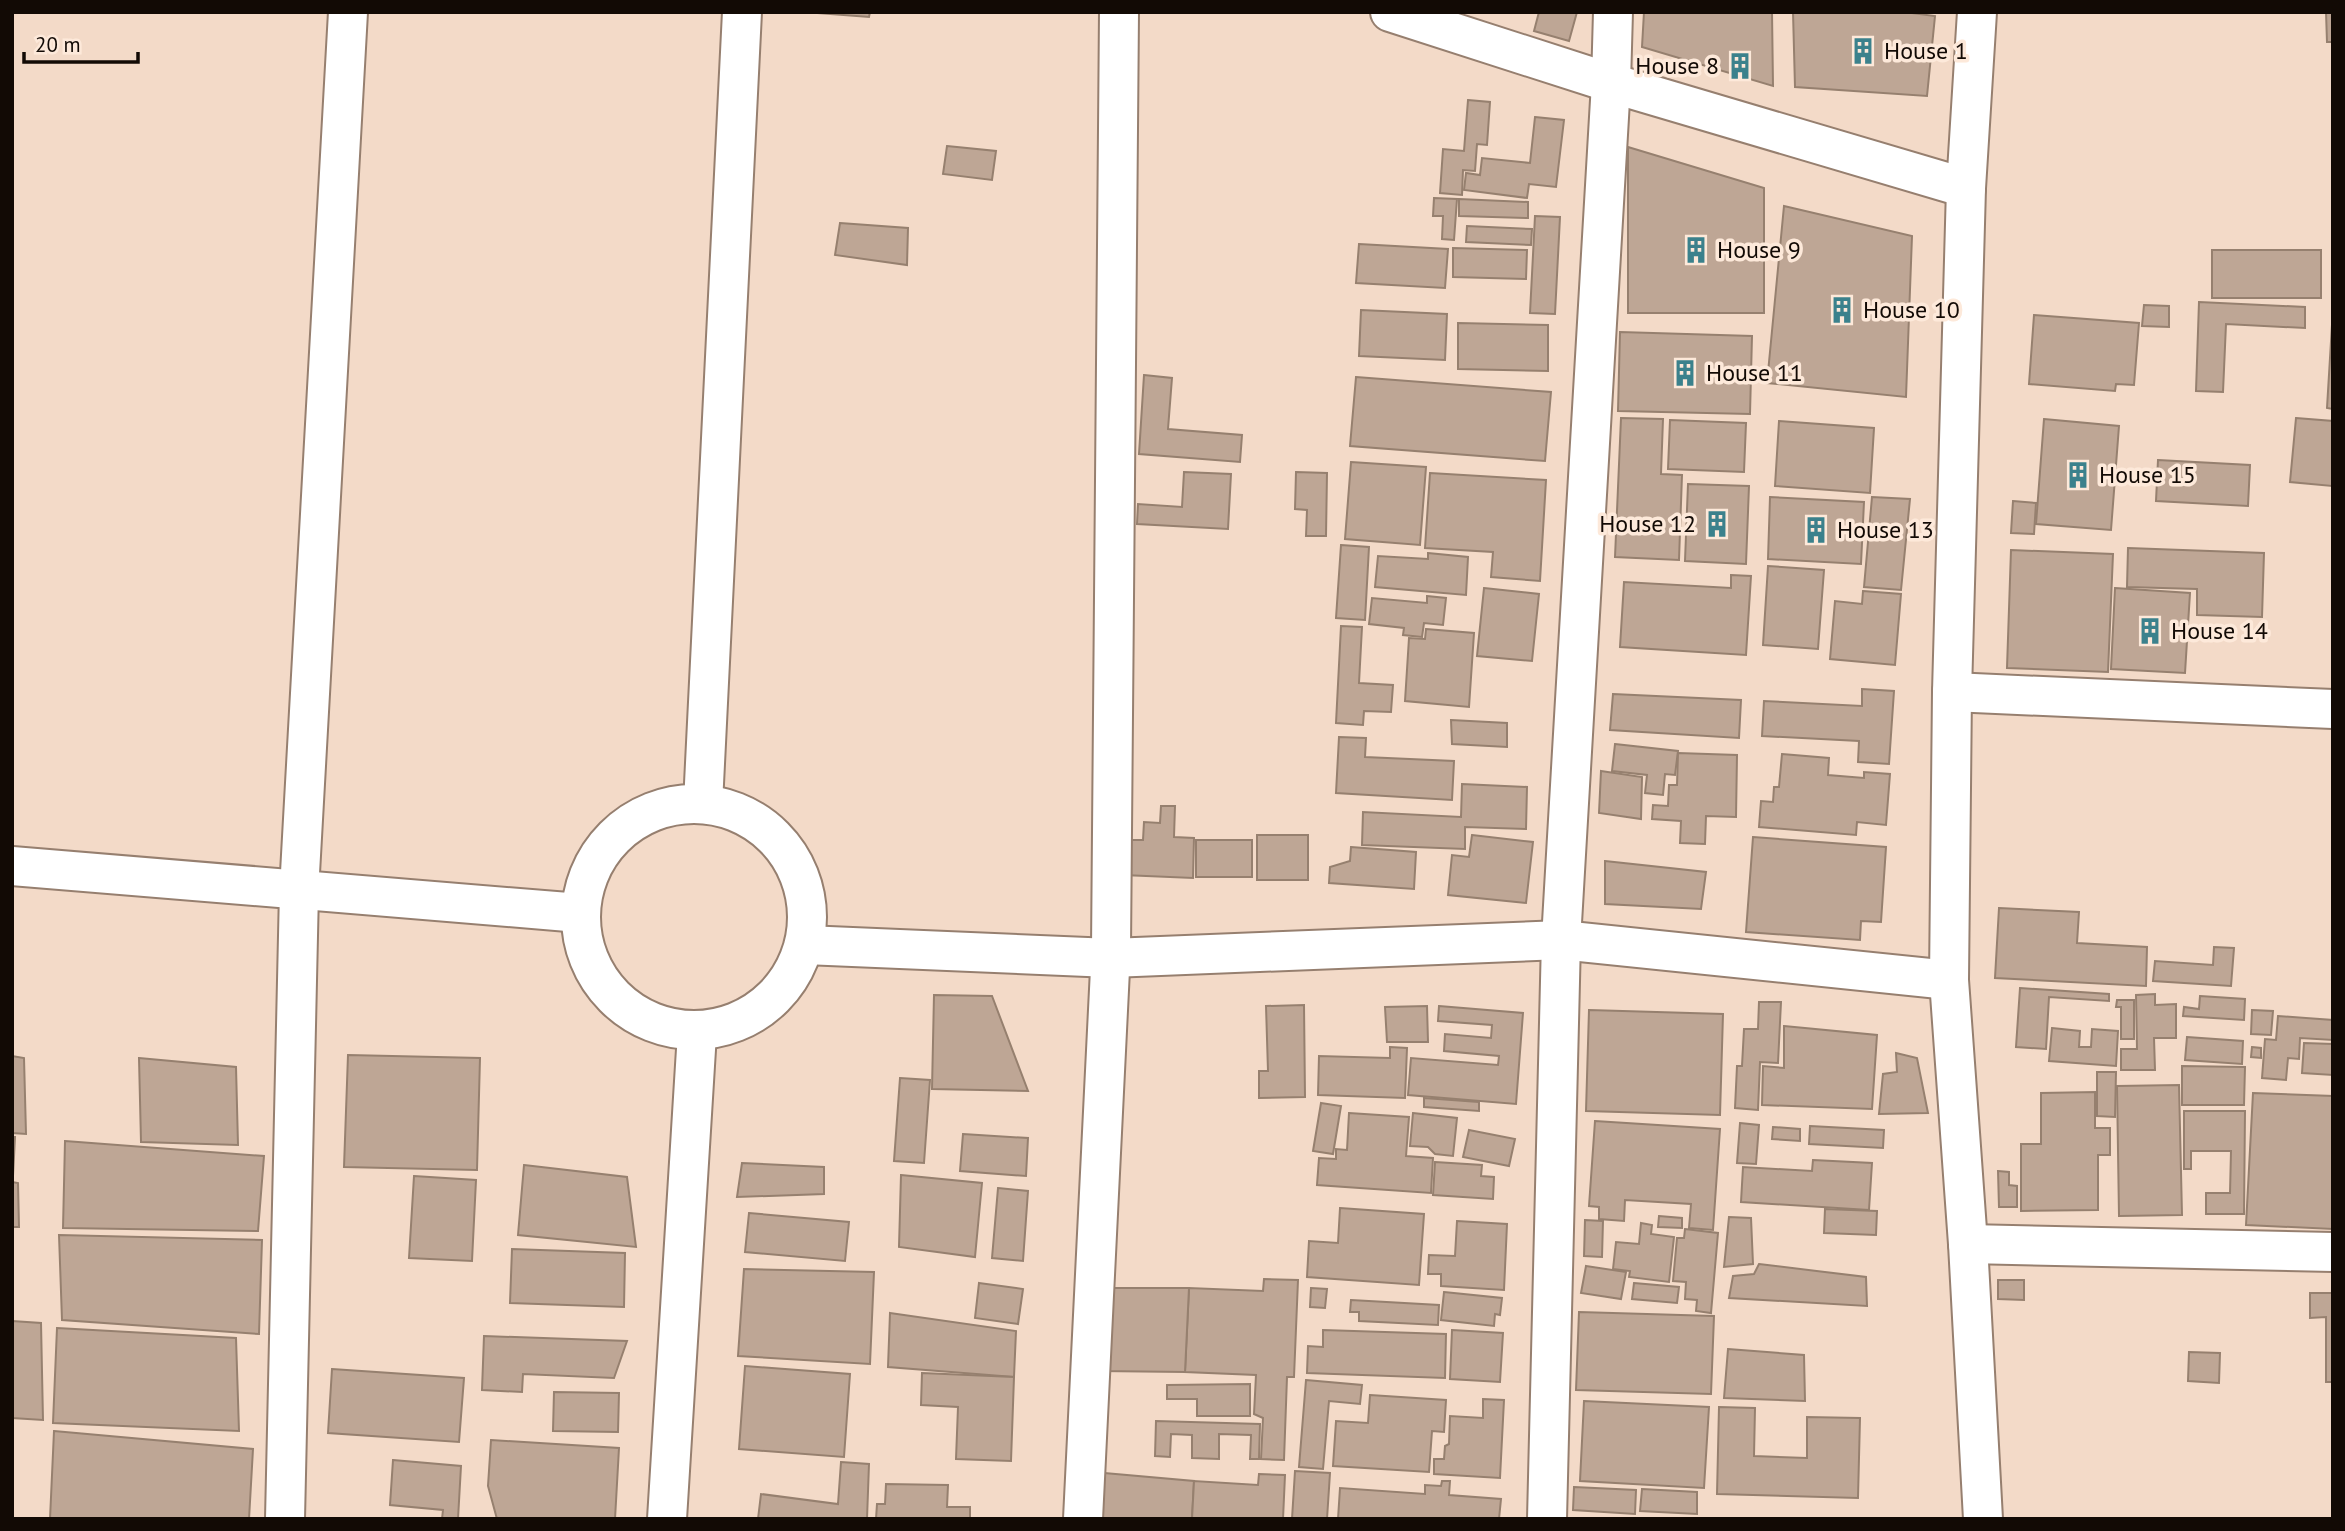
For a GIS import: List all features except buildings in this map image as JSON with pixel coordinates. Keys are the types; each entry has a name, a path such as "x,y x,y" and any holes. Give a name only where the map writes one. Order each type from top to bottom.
{"street":[{"path":"285,1519 299,891 348,12"},
{"path":"704,804 742,12"},
{"path":"1083,1519 1111,958 1119,12"},
{"path":"1390,12 1611,83 1966,188"},
{"path":"1548,1519 1561,940 1613,12"},
{"path":"1977,12 1966,188 1952,692 1949,980 1968,1244 1983,1519"},
{"path":"1952,692 2333,709"},
{"path":"704,804 735,811 763,826 785,849 801,877 808,907 805,945 790,979 765,1007 732,1025 697,1033 659,1025 626,1008 601,982 585,948 580,913 588,877 606,845 633,821 667,807 704,804"},
{"path":"12,866 580,913"},
{"path":"805,945 1111,958 1561,940 1949,980"},
{"path":"667,1519 697,1033"},
{"path":"1968,1244 2333,1252"}],"place":[{"name":"House 1","path":"1863,51"},
{"name":"House 8","path":"1740,66"},
{"name":"House 9","path":"1696,250"},
{"name":"House 10","path":"1842,310"},
{"name":"House 11","path":"1685,373"},
{"name":"House 15","path":"2078,475"},
{"name":"House 12","path":"1717,524"},
{"name":"House 13","path":"1816,530"},
{"name":"House 14","path":"2150,631"}]}
